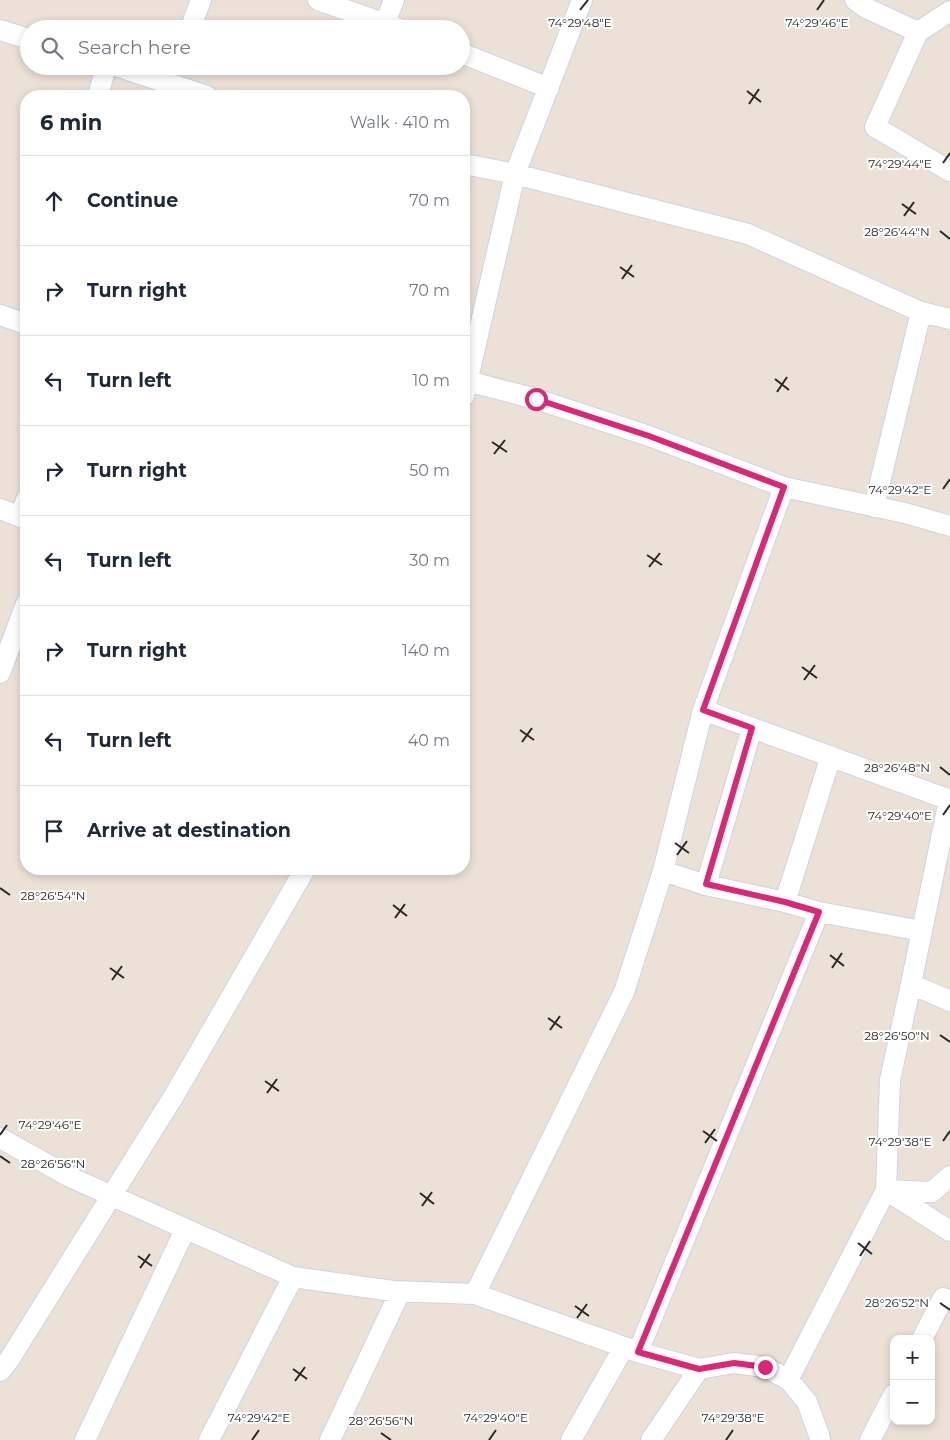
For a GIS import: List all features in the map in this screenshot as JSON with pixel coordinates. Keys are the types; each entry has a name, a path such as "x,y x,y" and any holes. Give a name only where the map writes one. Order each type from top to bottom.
{"street":[{"path":"193,20 201,0"},
{"path":"318,0 376,20"},
{"path":"393,20 394,0"},
{"path":"470,368 515,174 582,0"},
{"path":"855,0 866,8 918,32"},
{"path":"950,11 918,32 875,127 950,171"},
{"path":"0,30 20,36"},
{"path":"470,57 549,88"},
{"path":"100,90 104,75"},
{"path":"172,75 197,90"},
{"path":"470,165 515,174 748,234 921,312 950,319"},
{"path":"874,506 921,312"},
{"path":"0,316 20,322"},
{"path":"470,390 536,399 649,436 784,487 905,513 950,526"},
{"path":"475,1294 624,992 663,871 703,710 784,487"},
{"path":"0,509 20,512"},
{"path":"0,673 20,620"},
{"path":"703,710 950,800 942,874 922,930 890,1080 886,1190 788,1380"},
{"path":"706,884 752,728"},
{"path":"785,902 831,756"},
{"path":"663,871 706,884 785,902 819,912 922,930"},
{"path":"0,1371 9,1360 180,1086 302,875"},
{"path":"571,1440 631,1349 819,912"},
{"path":"912,984 950,1001"},
{"path":"0,1138 70,1177 293,1277 400,1292 475,1294 631,1349 699,1369 734,1363 765,1367 788,1380 807,1402 820,1440"},
{"path":"886,1190 932,1192 950,1176"},
{"path":"886,1190 950,1231"},
{"path":"85,1440 185,1230"},
{"path":"209,1440 293,1277"},
{"path":"330,1440 400,1292"},
{"path":"924,1335 943,1298 950,1301"},
{"path":"651,1440 699,1369"},
{"path":"870,1440 890,1402"}],"route":[{"path":"536,399 649,436 784,487 703,710 752,728 706,884 785,902 819,912 638,1352 699,1369 734,1363 765,1367"}]}
